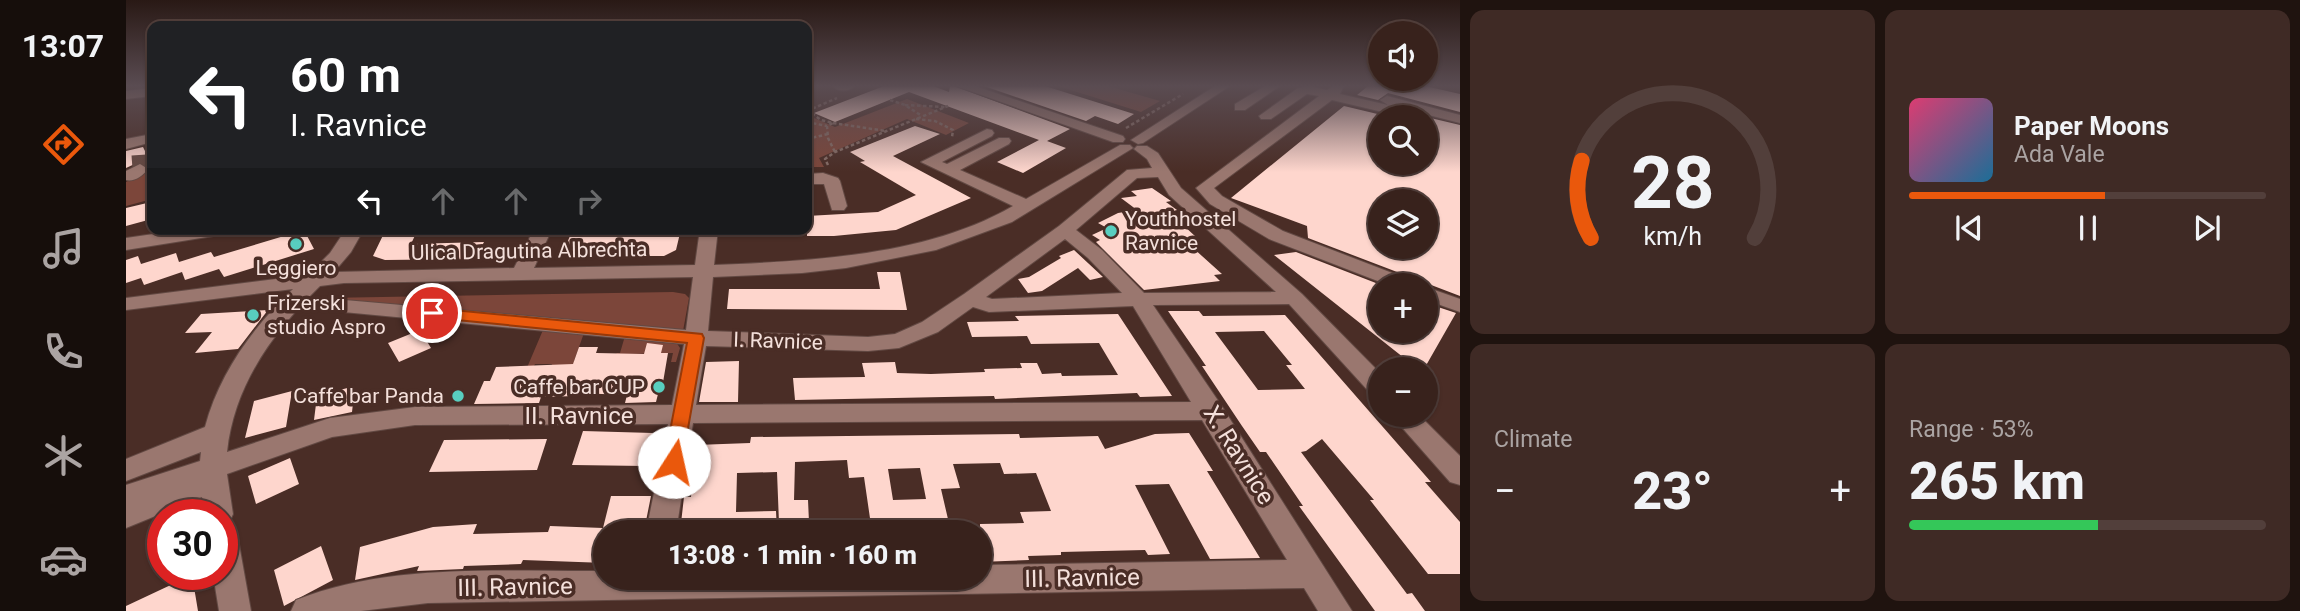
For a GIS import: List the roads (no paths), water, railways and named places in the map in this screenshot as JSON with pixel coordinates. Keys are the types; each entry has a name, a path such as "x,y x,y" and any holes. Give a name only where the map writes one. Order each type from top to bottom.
{"street":[{"path":"1049,115 1129,141 1153,156 1175,191 1295,298 1368,375"},
{"name":"Ulica Dragutina Albrechta","path":"314,279 704,271 802,267 879,257 955,238 1006,219 1175,115"},
{"path":"1300,115 1204,188 1205,191 1276,235 1375,273"},
{"path":"1443,115 1460,119"},
{"path":"987,134 929,162 1027,206"},
{"path":"948,170 1004,141"},
{"path":"134,157 147,143"},
{"name":"I. Ravnice","path":"322,304 696,338 883,343 899,341 930,327 971,298 1065,230 1133,173 1162,172"},
{"path":"982,186 1002,173"},
{"path":"812,178 832,181 838,206"},
{"path":"1065,230 1095,254 1139,299"},
{"path":"126,244 186,235"},
{"path":"217,499 213,474 216,433 240,368 280,314 342,251 351,235"},
{"path":"521,274 541,235"},
{"path":"663,520 696,338 708,235"},
{"path":"126,304 314,279"},
{"path":"971,298 989,306 1139,299 1295,298"},
{"path":"1438,298 1460,306"},
{"name":"X. Ravnice","path":"1139,299 1336,611"},
{"name":"II. Ravnice","path":"126,497 213,474 330,428 363,421 415,416 1212,411"},
{"path":"1415,427 1460,474"},
{"path":"126,470 169,455 216,433"},
{"path":"126,516 213,474"},
{"name":"III. Ravnice","path":"992,577 1313,574"},
{"name":"III. Ravnice","path":"307,611 354,597 428,588 593,583"},
{"path":"232,590 235,611"}],"tunnel":[{"path":"139,155 140,169"}],"place":[{"name":"Youthhostel Ravnice","path":"1111,231"},
{"name":"Leggiero","path":"296,244"},
{"name":"Frizerski studio Aspro","path":"253,315"},
{"name":"Caffe bar CUP","path":"659,387"},
{"name":"Caffe bar Panda","path":"458,396"}]}
